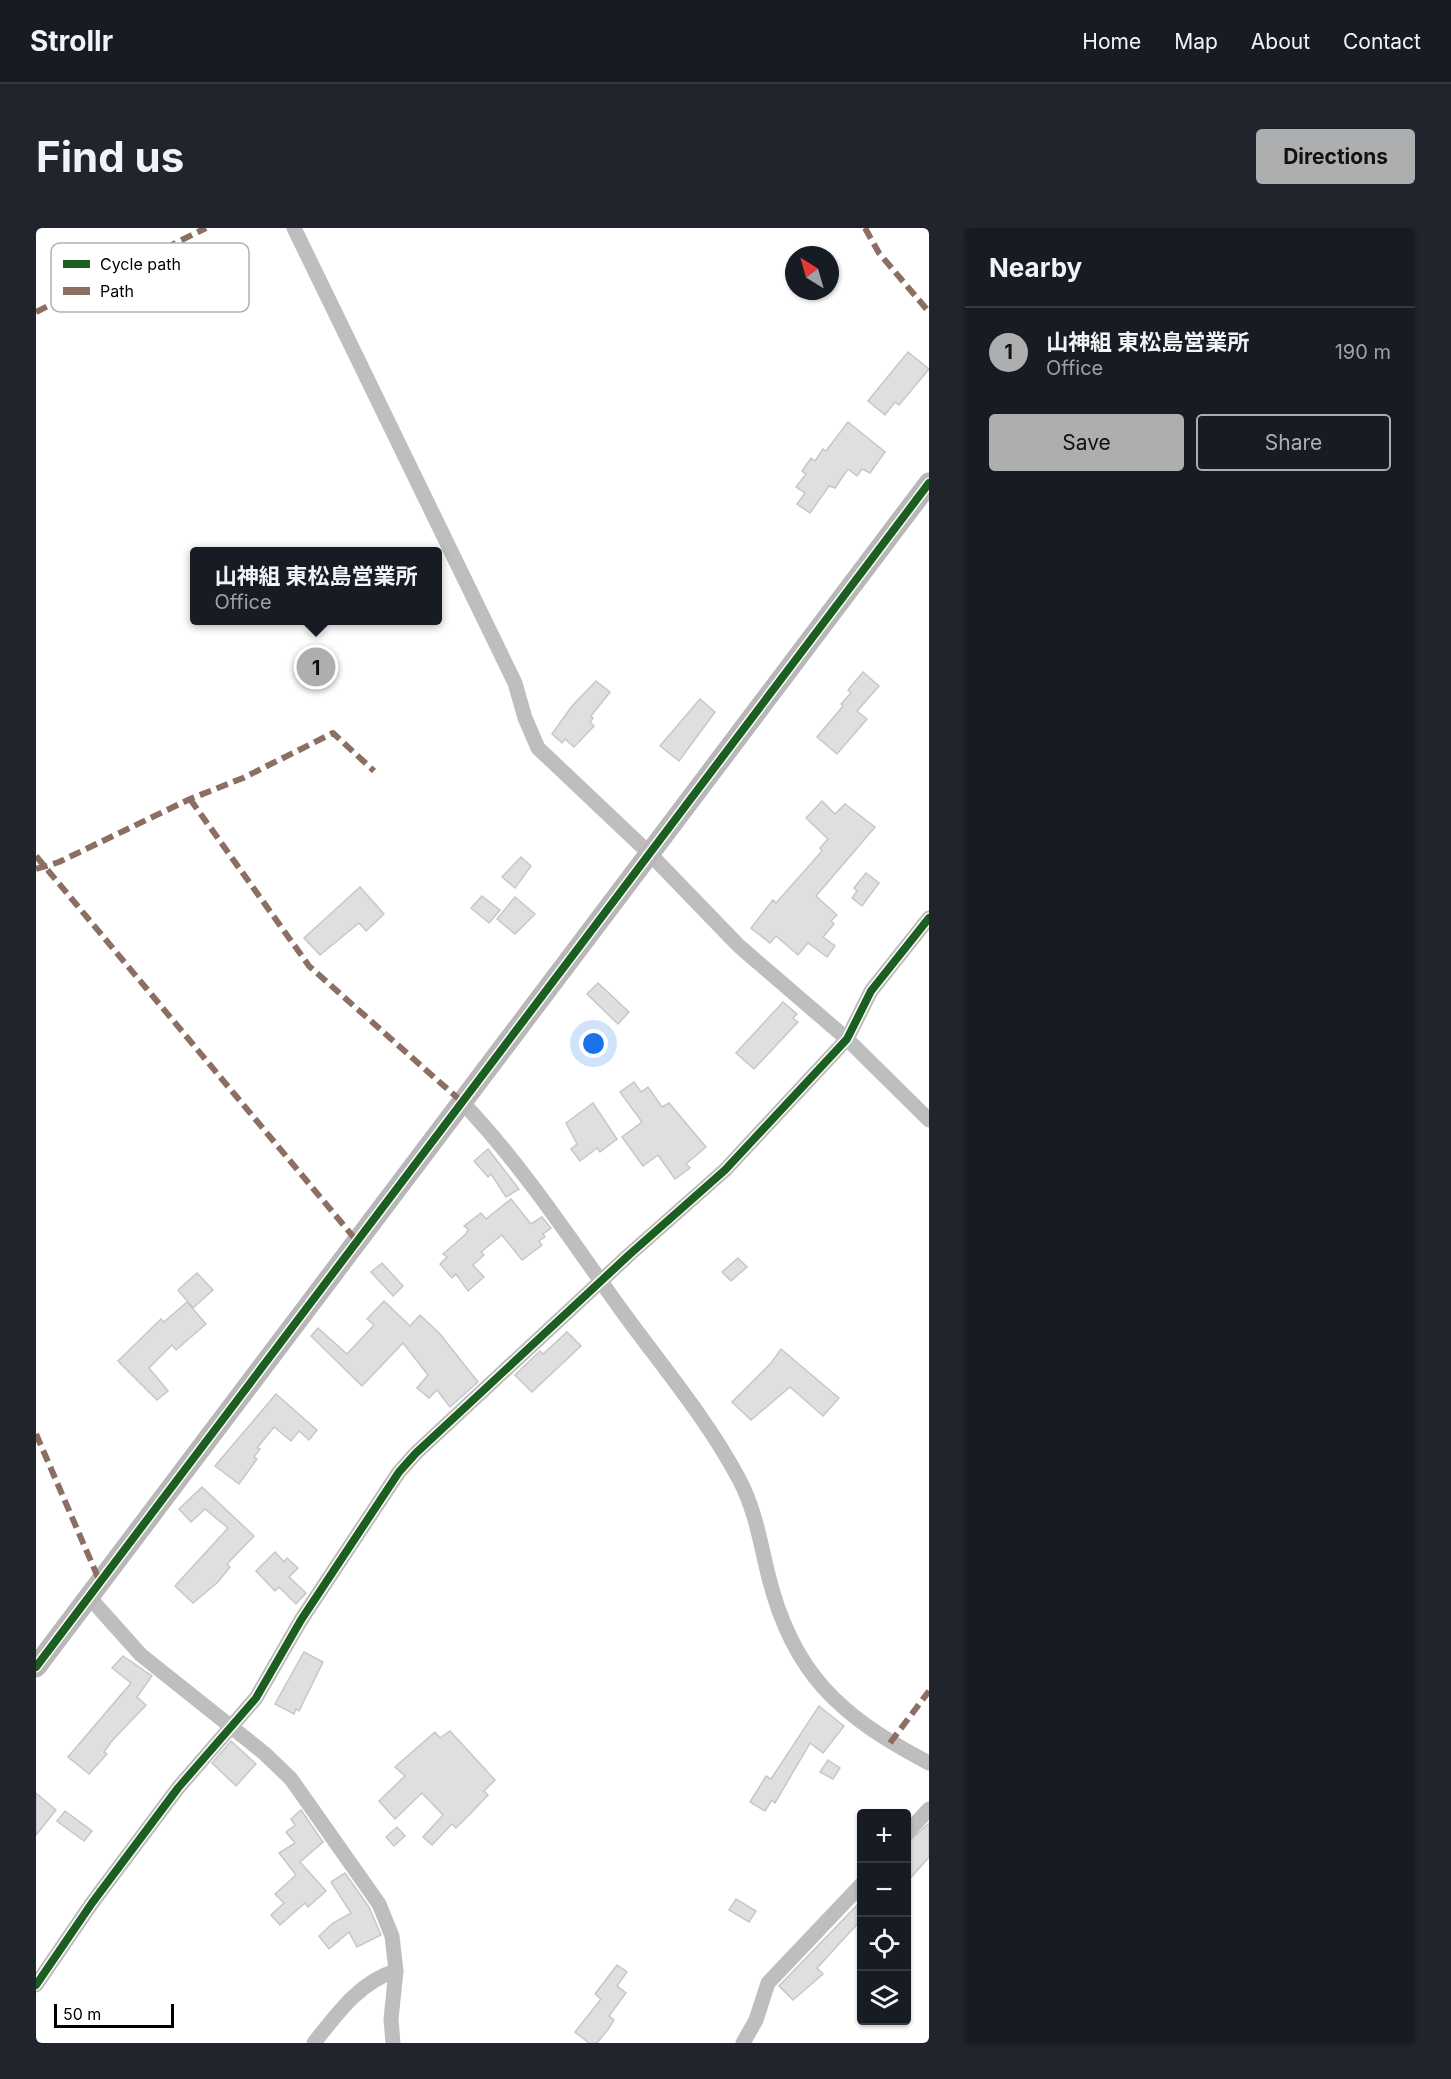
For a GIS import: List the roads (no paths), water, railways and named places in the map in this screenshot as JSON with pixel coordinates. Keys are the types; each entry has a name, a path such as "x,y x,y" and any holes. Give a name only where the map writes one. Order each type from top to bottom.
{"street":[{"path":"294,228 516,683 525,718 538,748 650,854 739,946 847,1039 929,1120"},
{"path":"36,1667 929,483"},
{"path":"36,1985 92,1903 178,1788 256,1698 301,1620 399,1472 416,1453 601,1281 725,1170 847,1039 871,991 929,918"},
{"path":"462,1102 525,1175 696,1413 738,1478 749,1500 768,1575 788,1634 804,1664 825,1692 849,1715 890,1743 929,1763"},
{"path":"89,1597 141,1655 232,1727 291,1779 379,1904 392,1936 396,1971 391,2019 393,2043"},
{"path":"911,1829 929,1809"},
{"path":"743,2043 756,2020 768,1983 857,1888"},
{"path":"314,2043 341,2008 379,1976 396,1971"}],"place":[{"name":"山神組 東松島営業所","path":"316,667"}]}
